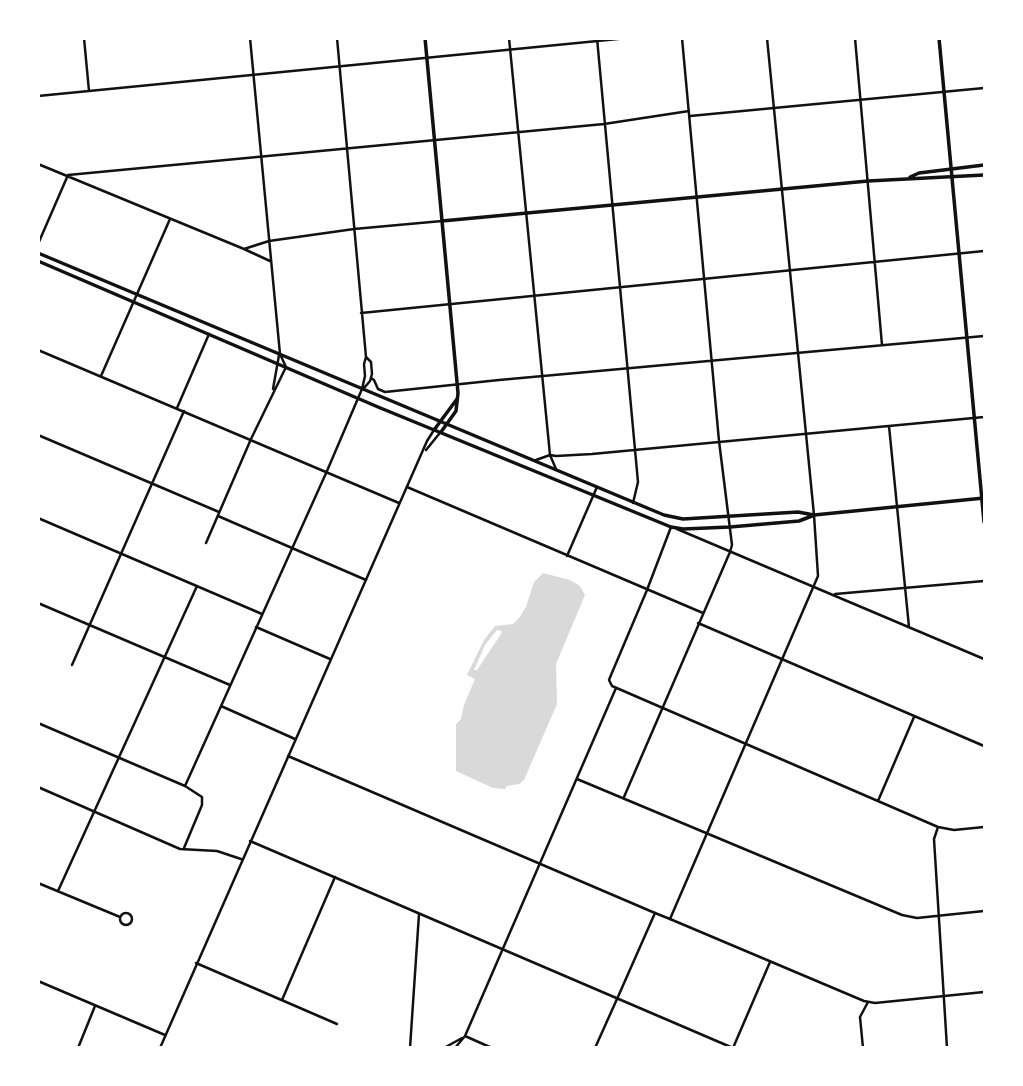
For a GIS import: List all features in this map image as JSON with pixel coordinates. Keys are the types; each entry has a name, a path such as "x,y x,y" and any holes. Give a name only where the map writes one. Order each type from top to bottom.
{"main road":[{"path":"425,38 457,384 456,411 441,432"},
{"path":"939,38 985,522"},
{"path":"910,177 919,173 985,165"},
{"path":"442,221 868,180 910,177 921,180 985,175"},
{"path":"38,253 664,515 683,519 798,512 814,515 983,498"},
{"path":"38,261 434,430 671,527 730,527 799,521 814,515"},
{"path":"434,430 457,399"}],"street":[{"path":"84,38 89,91"},
{"path":"206,543 286,367 280,354 250,38"},
{"path":"186,786 327,471 365,376 366,357 337,38"},
{"path":"509,38 550,455 557,470"},
{"path":"38,96 628,38"},
{"path":"624,797 730,552 730,527 719,441 682,38"},
{"path":"670,919 818,576 768,38"},
{"path":"855,38 882,345"},
{"path":"597,40 638,482 633,503"},
{"path":"68,175 434,138 985,88"},
{"path":"38,164 271,261"},
{"path":"38,244 68,175"},
{"path":"102,376 170,219"},
{"path":"244,249 269,241 354,229 442,221"},
{"path":"361,313 985,251"},
{"path":"177,408 209,334"},
{"path":"371,378 378,389 385,392 985,337"},
{"path":"38,350 400,503"},
{"path":"273,393 276,363 280,354"},
{"path":"362,389 368,386 371,378 371,362 366,357"},
{"path":"72,665 184,411"},
{"path":"535,461 550,455 581,455 985,417"},
{"path":"889,426 909,627"},
{"path":"160,1048 434,430"},
{"path":"423,452 441,432"},
{"path":"38,435 153,484 291,550 366,580"},
{"path":"407,487 703,613"},
{"path":"567,556 597,487"},
{"path":"38,518 262,614"},
{"path":"985,659 671,527 609,680 616,688 938,827 954,831 985,827"},
{"path":"832,595 985,581"},
{"path":"58,891 197,586"},
{"path":"38,603 230,685"},
{"path":"698,623 985,746"},
{"path":"256,627 332,659"},
{"path":"455,1048 465,1037 616,688"},
{"path":"221,706 296,739"},
{"path":"878,801 915,717"},
{"path":"38,723 186,786 202,797 202,805 183,849"},
{"path":"288,756 868,1002 985,992"},
{"path":"577,779 902,915 917,918 985,911"},
{"path":"38,787 183,849 217,851 242,859"},
{"path":"938,827 934,839 947,1048"},
{"path":"250,841 733,1048 770,962"},
{"path":"282,1000 335,877"},
{"path":"38,883 120,917"},
{"path":"595,1048 655,913"},
{"path":"410,1048 419,914"},
{"path":"197,963 337,1024"},
{"path":"38,981 165,1035"},
{"path":"863,1048 860,1017 868,1002"},
{"path":"78,1048 95,1006"},
{"path":"444,1048 465,1037 492,1048"}],"shaded area":[{"path":"543,573 570,580 580,586 585,595 556,664 557,704 524,780 505,789 493,788 456,771 456,724 461,719 475,679 467,675 484,640 495,626 513,624 519,618 526,607 534,582","holes":["497,630 502,631 477,670 474,670 485,645"]}]}
